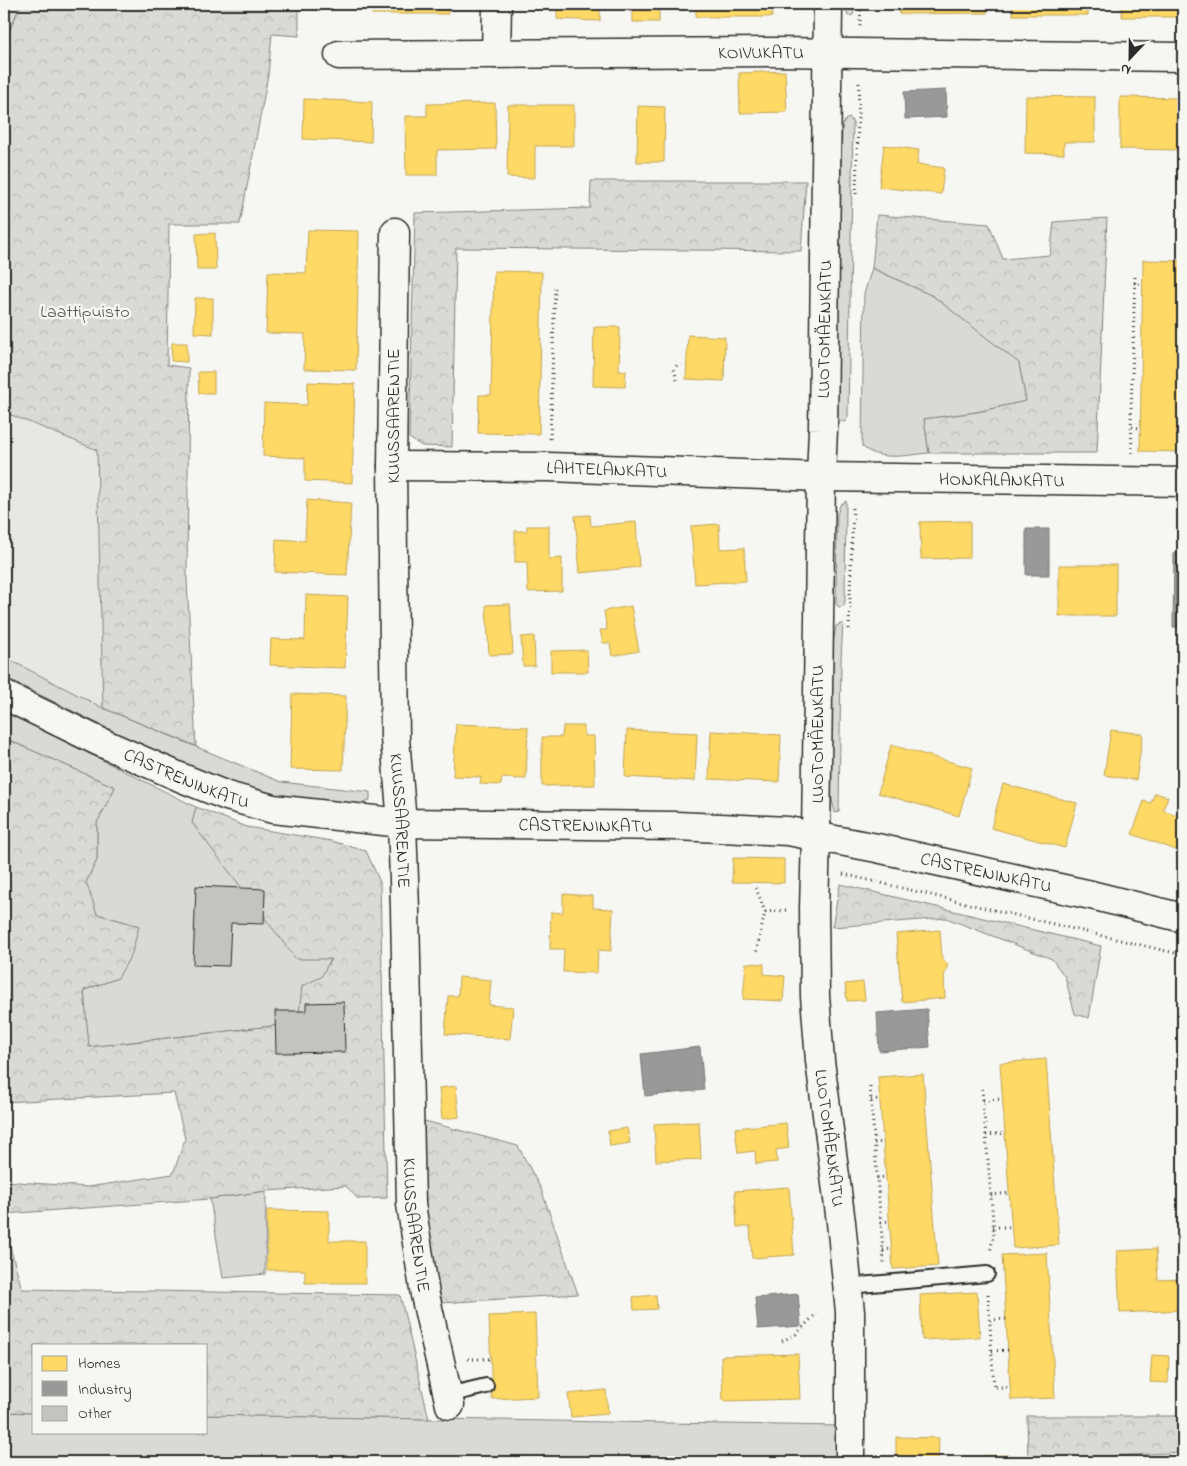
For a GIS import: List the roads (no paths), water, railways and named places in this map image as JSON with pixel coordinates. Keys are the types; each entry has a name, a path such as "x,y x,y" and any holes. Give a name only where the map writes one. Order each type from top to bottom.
{"street":[{"path":"496,54 497,4"},
{"name":"LUOTOMÄENKATU","path":"828,4 823,429 814,909 815,996 850,1312 850,1462"},
{"name":"KOIVUKATU","path":"339,55 827,53 1183,57"},
{"name":"KUUSSAARENTIE","path":"395,232 392,466 395,738 402,823 412,1204 425,1295 449,1400"},
{"name":"LAHTELANKATU","path":"392,466 549,467 821,477"},
{"name":"HONKALANKATU","path":"821,477 1183,482"},
{"name":"CASTRENINKATU","path":"4,695 107,745 182,778 227,796 273,809 402,823 676,826 788,831 1091,895 1183,918"}],"lane":[{"path":"848,1286 987,1274"},
{"path":"449,1400 486,1386"}],"park label":[{"name":"Laattipuisto","path":"85,311"}]}
